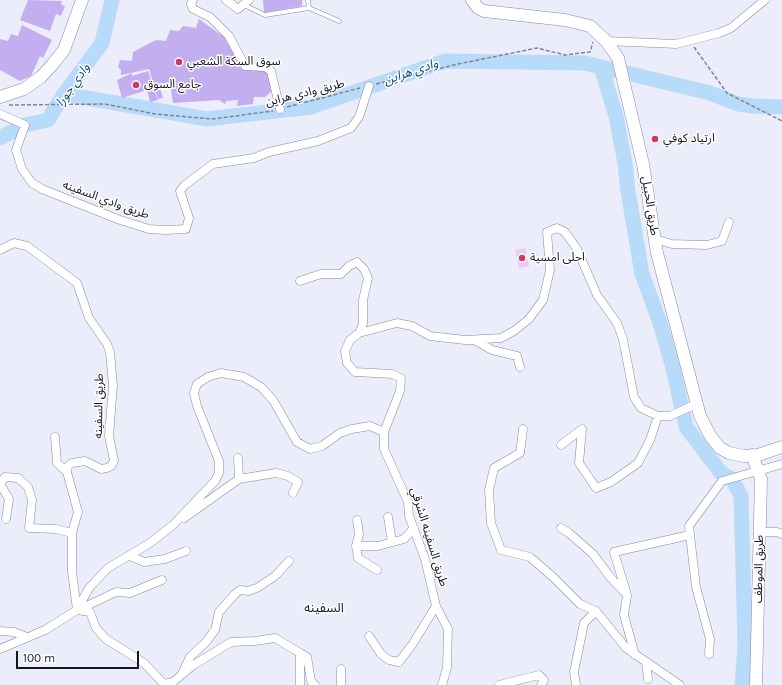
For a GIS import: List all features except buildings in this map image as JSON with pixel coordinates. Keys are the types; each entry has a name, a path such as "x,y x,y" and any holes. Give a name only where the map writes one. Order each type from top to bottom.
{"street":[{"path":"0,88 4,101 41,77 64,50 82,0"},
{"path":"193,0 191,4 193,9 210,17 229,36 245,66 265,67 271,71 280,109"},
{"path":"226,0 238,9 247,2"},
{"name":"طريق الحبيل","path":"472,0 478,8 484,11 579,22 590,26 606,42 618,58 643,164 662,277 696,404 705,427 720,448 729,453 744,456 782,447"},
{"path":"606,42 676,44 719,33 731,28 766,0"},
{"name":"طريق وادي السفينه","path":"0,114 26,125 16,150 22,169 32,183 42,189 120,220 149,229 186,229 189,218 180,191 185,185 213,164 254,158 269,152 318,140 351,128 359,116 369,86"},
{"path":"655,239 672,244 707,245 722,241 729,222"},
{"path":"359,333 398,323 412,326 430,336 476,340 501,338 529,320 543,300 550,270 547,232 557,228 565,232 577,249 596,296 617,323 623,339 634,397 641,408 658,416 670,416 696,404"},
{"name":"طريق السفينه","path":"0,250 14,243 27,246 77,283 89,318 107,344 110,352 113,386 108,436 114,461 111,466 101,469 85,461 72,463 68,466 67,472"},
{"path":"300,281 321,274 341,274 348,266 357,262 364,269 368,278 363,300 363,324 359,333"},
{"name":"طريق السفينه الشرقي","path":"359,333 350,340 346,351 347,363 354,372 392,374 400,378 400,391 384,432 384,449 408,502 409,516 429,572 436,606 448,629 447,668 442,685"},
{"path":"476,340 492,350 518,356 520,367"},
{"path":"173,525 215,481 219,473 220,461 197,406 194,393 198,384 208,377 221,373 244,377 261,387 273,400 297,442 310,449 322,446 340,433 352,429 370,426 384,432"},
{"path":"561,445 582,429 579,463 596,488 611,482 638,463 650,440 658,416"},
{"path":"523,429 520,453 494,468 489,490 491,523 501,550 530,557 580,604 596,611 626,648 680,685"},
{"path":"55,437 57,463 67,472 78,512 72,533 72,572 77,610"},
{"name":"طريق الموطف","path":"752,455 761,479 756,685"},
{"path":"238,458 239,479"},
{"path":"709,654 710,640 696,588 689,526 722,482 757,470 782,464"},
{"path":"77,610 90,588 108,568 130,556 239,479 276,473 288,476 298,482 293,493"},
{"path":"6,519 9,499 0,484 5,477 18,478 28,487 32,500 29,528 56,529 72,533"},
{"path":"388,517 392,542"},
{"path":"357,520 359,534 356,546 358,558 377,570"},
{"path":"356,546 378,546 404,539 414,528"},
{"path":"561,528 593,554 610,577 627,595"},
{"path":"760,532 777,532 782,534"},
{"path":"635,655 624,615 627,595 614,552 690,535"},
{"path":"130,556 144,562 165,559 186,551"},
{"path":"181,677 190,657 206,642 215,630 219,612 235,594 240,590 248,591 257,588 274,576 289,560"},
{"path":"0,649 45,630 77,610 116,592 130,593 162,580"},
{"path":"369,636 381,654 389,660 399,662 436,606"},
{"path":"77,610 90,612 96,628 106,639 144,663 164,684 173,682 181,677 192,666 231,642 275,638 307,657 311,681 315,685"},
{"path":"576,685 574,672 584,623 596,611"},
{"path":"0,632 14,632 27,637"},
{"path":"300,653 300,685"},
{"path":"646,662 648,679"},
{"path":"341,685 342,669"},
{"path":"499,685 539,676 542,682 536,685"}],"lane":[{"path":"308,0 309,8"},
{"path":"247,2 265,15 309,8 339,21"}],"path":[{"name":"طريق وادي هراين","path":"4,101 105,104 155,114 212,120 280,109 458,64 537,48 566,55 590,52 596,32"},
{"path":"689,40 728,93 782,121"}],"shaded area":[{"name":"احلى امسية","path":"525,248 529,266 519,268 515,250"}],"waterway":[{"name":"وادي جورا","path":"0,138 25,125 48,120 64,94 102,43 112,0"},
{"name":"وادي هراين","path":"64,94 207,119 311,107 445,61 585,63 710,93 738,104 782,107"},
{"path":"601,67 616,116 625,163 628,191 642,274 660,323 673,368 686,427 721,473 732,479 741,496 745,645 742,685"}],"place":[{"name":"سوق السكة الشعبي","path":"179,62"},
{"name":"جامع السوق","path":"136,85"},
{"name":"ارتياد كوفي","path":"655,139"},
{"name":"احلى امسية","path":"522,258"}],"district":[{"name":"السفينه","path":"324,608"}]}
